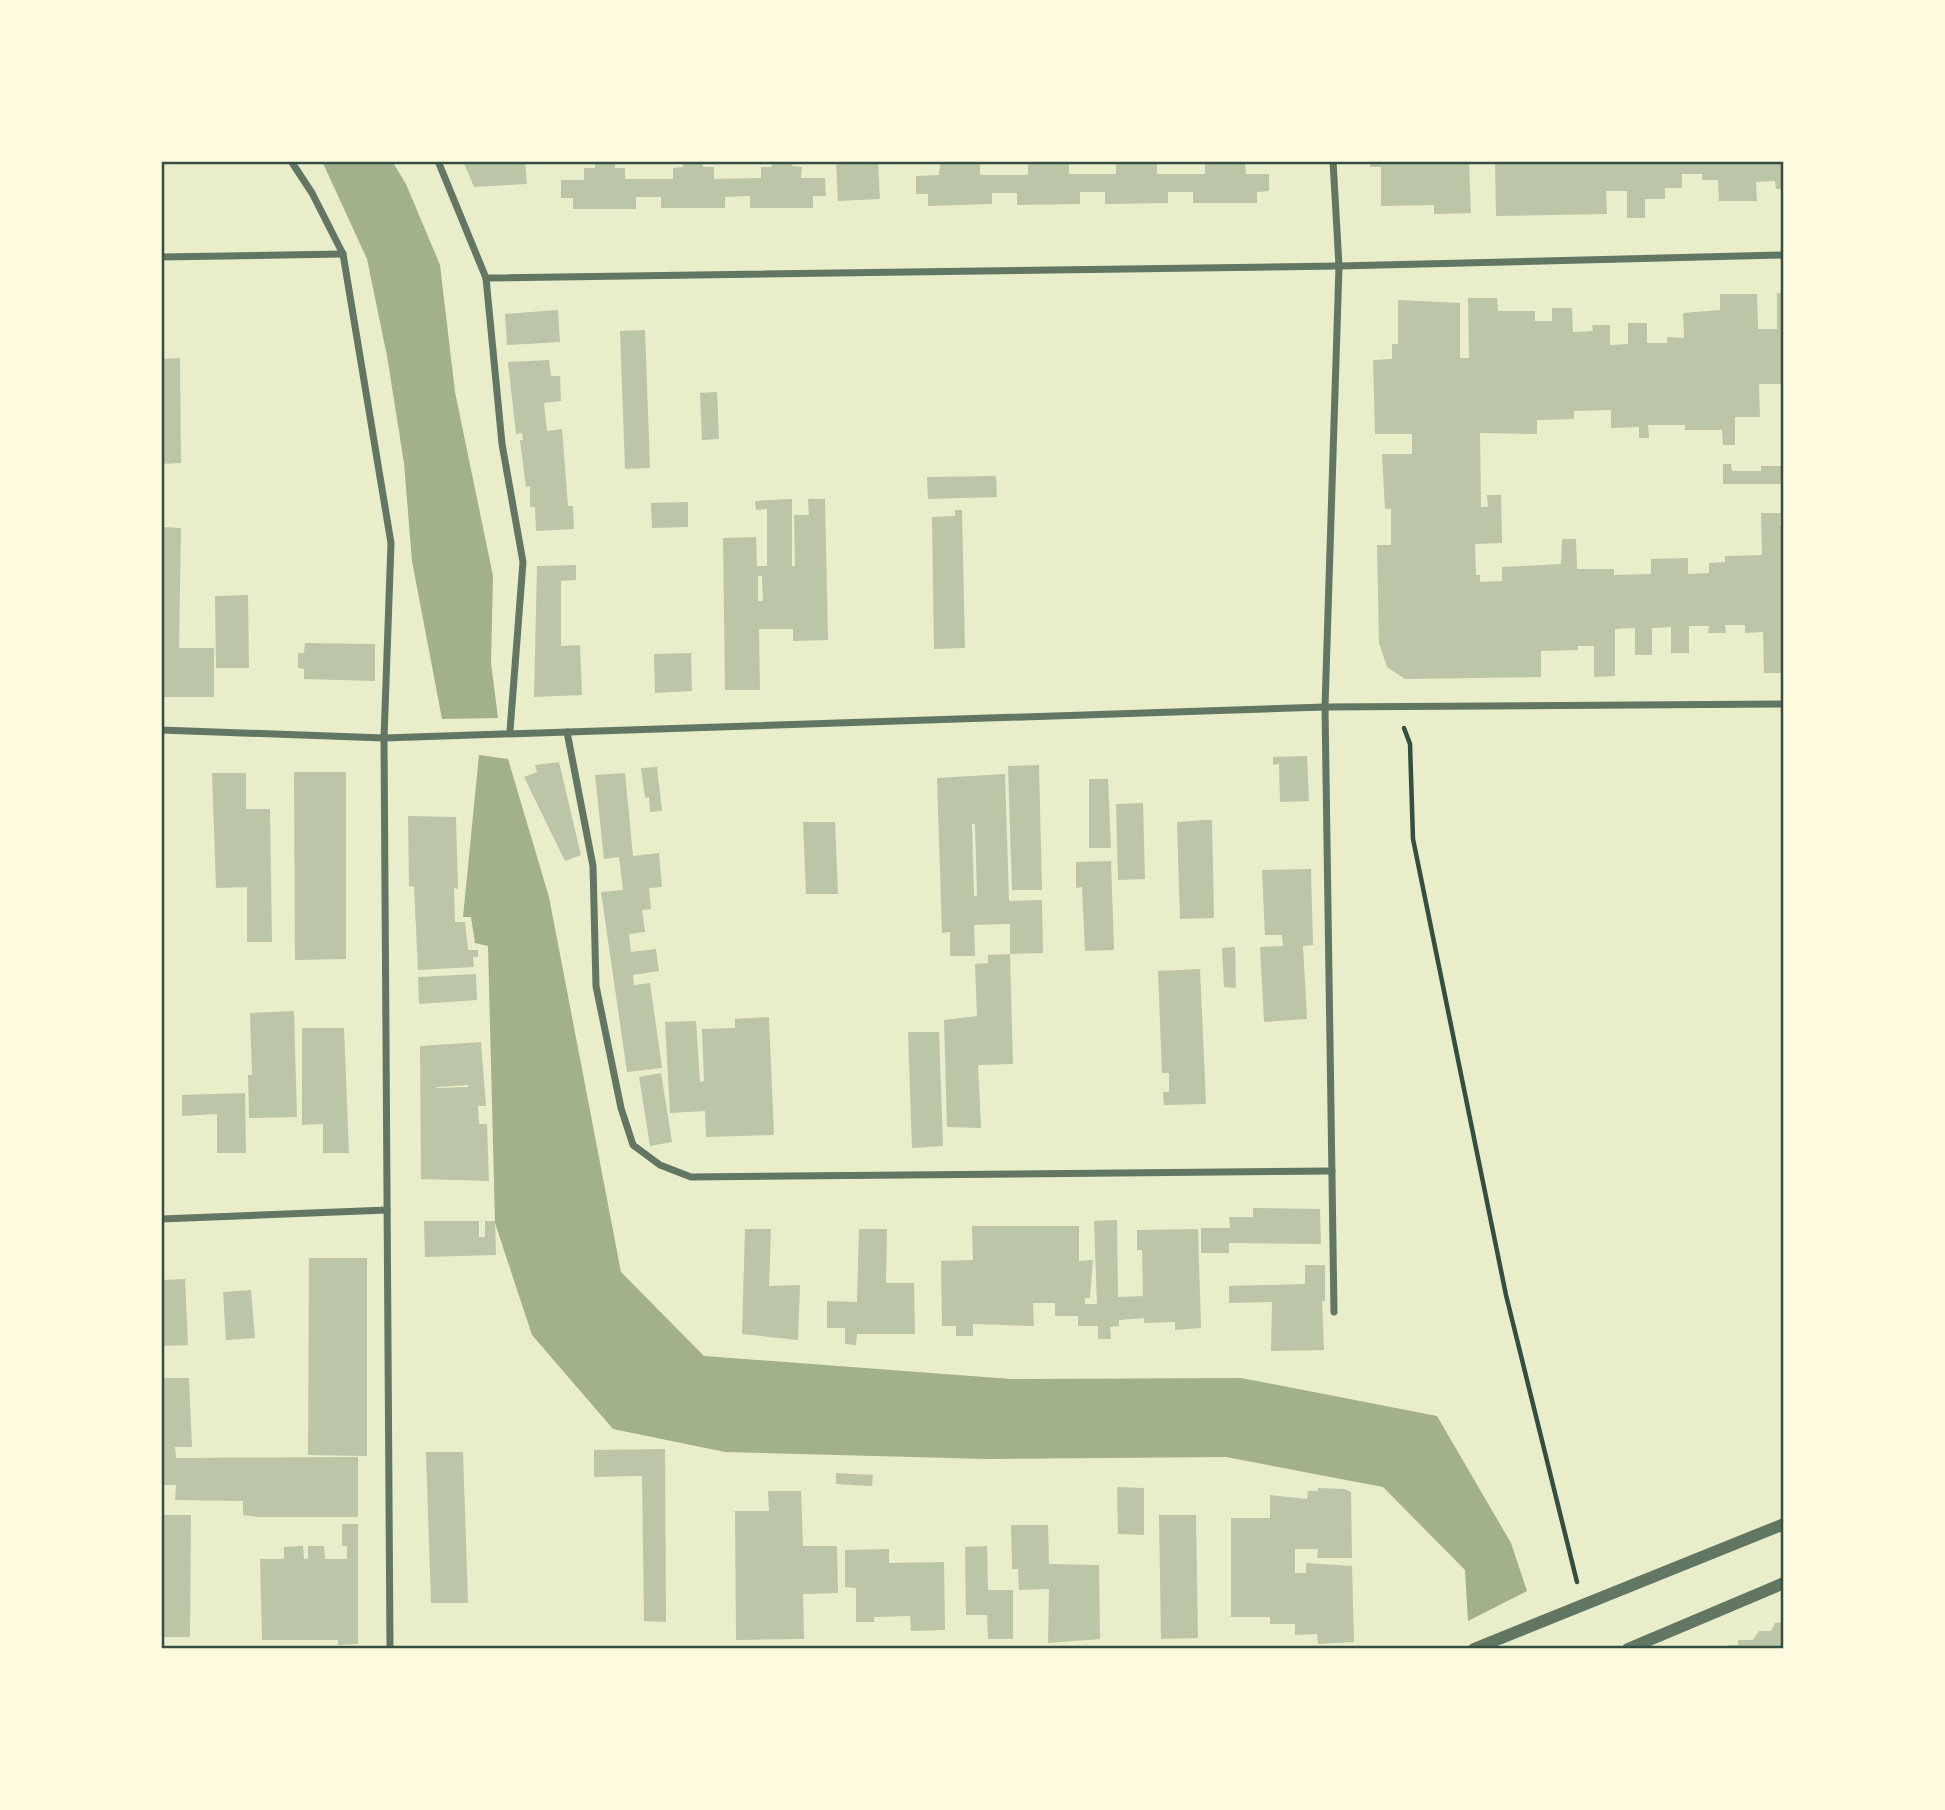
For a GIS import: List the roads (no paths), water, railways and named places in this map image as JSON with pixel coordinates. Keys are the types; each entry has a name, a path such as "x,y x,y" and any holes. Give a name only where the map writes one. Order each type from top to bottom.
{"street":[{"path":"291,161 312,193 343,254 391,543 384,738 390,1649"},
{"path":"439,161 486,278 502,444 523,562 510,732"},
{"path":"1334,161 1339,265 1325,707 1334,1312"},
{"path":"161,257 343,254"},
{"path":"486,278 1339,265 1784,255"},
{"path":"161,730 384,738 1325,707 1784,704"},
{"path":"567,732 593,866 596,986 621,1108 633,1145 660,1166 691,1177 1332,1171"},
{"path":"161,1219 387,1209"},
{"path":"1474,1649 1582,1603 1784,1524"},
{"path":"1628,1649 1784,1583"}]}
